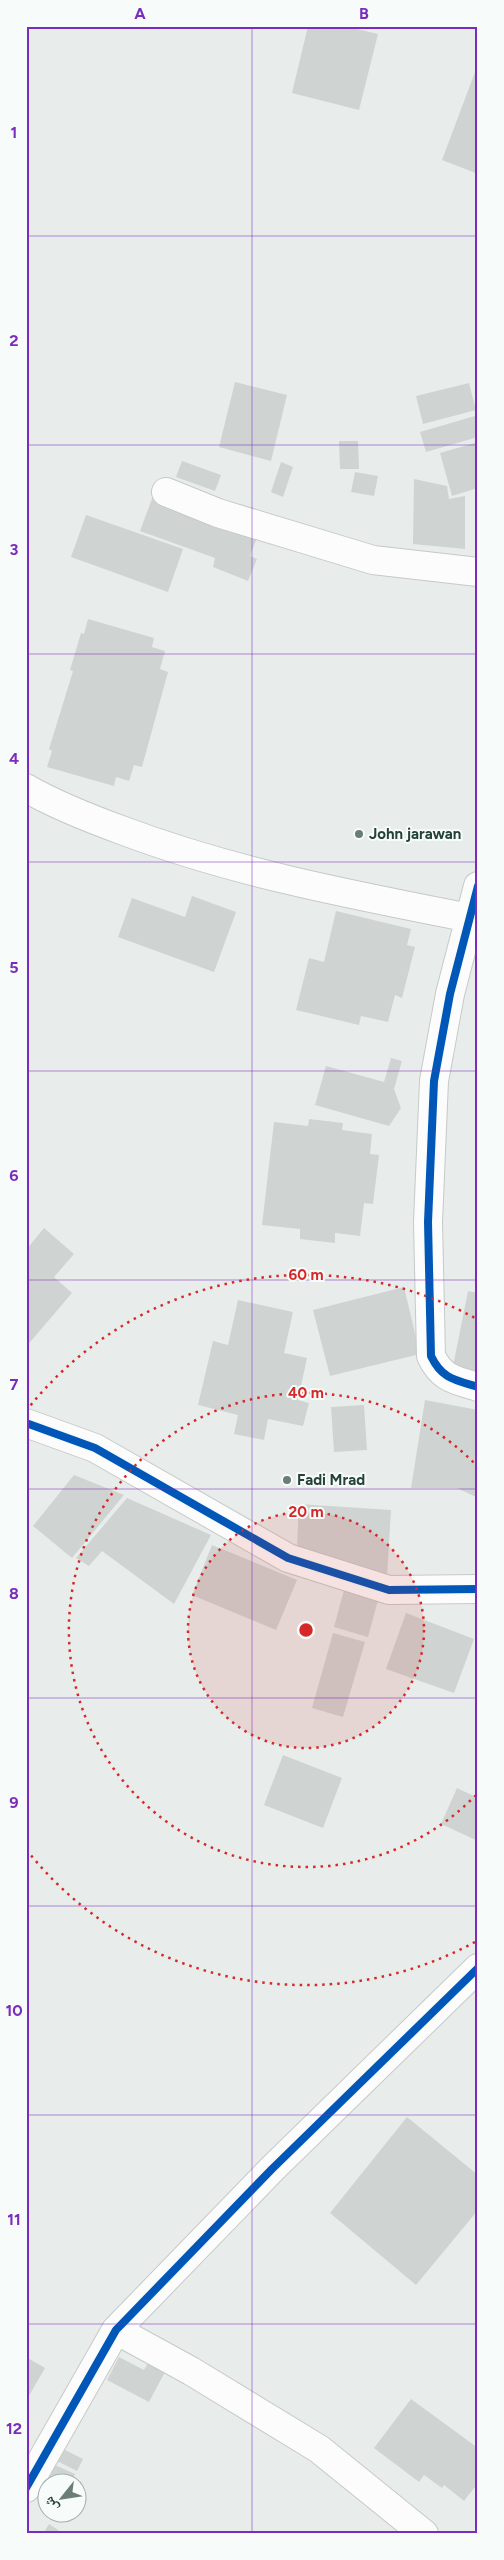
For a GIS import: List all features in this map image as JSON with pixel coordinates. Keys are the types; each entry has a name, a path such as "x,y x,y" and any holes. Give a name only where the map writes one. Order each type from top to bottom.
{"street":[{"path":"166,492 218,513 372,560 478,572"},
{"path":"26,788 96,821 180,851 356,896 470,918"},
{"path":"478,886 450,994 434,1081 428,1222 431,1356 442,1372 452,1380 478,1387"},
{"path":"26,1423 95,1448 288,1558 389,1590 478,1589"},
{"path":"26,2488 116,2330 272,2168 478,1968"},
{"path":"116,2330 191,2371 319,2449 424,2534"}],"building":[{"path":"308,26 345,26 378,34 359,110 292,93"},
{"path":"475,72 478,73 478,174 442,160"},
{"path":"235,382 287,395 271,461 219,447"},
{"path":"469,383 476,410 423,424 416,396"},
{"path":"475,416 478,437 426,452 420,432"},
{"path":"339,441 358,441 359,469 340,469"},
{"path":"478,442 478,488 452,496 440,453"},
{"path":"182,461 221,475 215,491 176,477"},
{"path":"281,462 293,467 283,497 271,492"},
{"path":"355,472 378,476 374,496 351,492"},
{"path":"414,479 447,486 449,499 465,496 465,549 413,544"},
{"path":"153,496 258,535 250,556 257,559 248,581 213,567 215,558 140,531"},
{"path":"86,515 183,549 168,592 71,557"},
{"path":"88,619 154,638 152,647 165,651 160,669 168,672 142,767 134,765 129,781 116,777 114,786 47,767 52,751 49,749 73,671 70,670 81,633 84,634"},
{"path":"192,896 236,912 214,972 118,937 132,898 185,917"},
{"path":"336,911 411,929 407,945 415,947 402,998 395,995 388,1022 361,1016 359,1025 296,1010 309,958 324,962"},
{"path":"391,1058 402,1061 394,1089 401,1108 389,1126 315,1105 326,1066 384,1082"},
{"path":"309,1119 343,1123 342,1130 372,1134 370,1154 379,1155 373,1204 364,1203 360,1236 335,1233 335,1243 300,1239 300,1229 262,1225 274,1122 308,1126"},
{"path":"44,1228 74,1254 54,1277 72,1293 26,1347 26,1250"},
{"path":"404,1287 420,1354 330,1376 313,1310"},
{"path":"468,1291 478,1293 478,1376 452,1371"},
{"path":"238,1300 293,1312 284,1353 307,1358 298,1400 309,1403 303,1426 268,1419 264,1440 234,1434 238,1415 198,1405 213,1341 228,1345"},
{"path":"425,1400 478,1410 478,1498 457,1488 411,1488"},
{"path":"364,1405 367,1450 334,1452 331,1407"},
{"path":"74,1475 124,1495 72,1558 33,1526"},
{"path":"127,1498 211,1535 174,1604 102,1551 89,1566 76,1558"},
{"path":"299,1504 391,1510 387,1577 297,1548"},
{"path":"212,1545 297,1580 276,1630 192,1595"},
{"path":"344,1590 378,1600 368,1637 334,1627"},
{"path":"406,1613 474,1639 454,1693 386,1669"},
{"path":"333,1633 365,1642 343,1717 312,1708"},
{"path":"283,1755 342,1778 323,1828 264,1805"},
{"path":"457,1788 478,1798 478,1841 441,1824"},
{"path":"407,2117 478,2175 478,2210 416,2285 330,2213"},
{"path":"26,2357 45,2368 26,2401"},
{"path":"119,2357 144,2370 149,2361 166,2370 149,2402 107,2380"},
{"path":"411,2399 478,2448 478,2483 464,2501 444,2485 442,2488 424,2475 419,2482 374,2448"},
{"path":"63,2449 83,2459 77,2471 57,2461"},
{"path":"55,2465 71,2472 52,2472"},
{"path":"49,2524 64,2534 43,2534"}],"cycle path":[{"path":"478,886 450,994 434,1081 428,1222 431,1356 440,1370 450,1378 478,1387"},
{"path":"26,1423 95,1448 288,1558 389,1590 478,1589"},
{"path":"26,2488 116,2330 272,2169 478,1968"}],"place":[{"name":"John jarawan","path":"359,834"},
{"name":"Fadi Mrad","path":"287,1480"}]}
